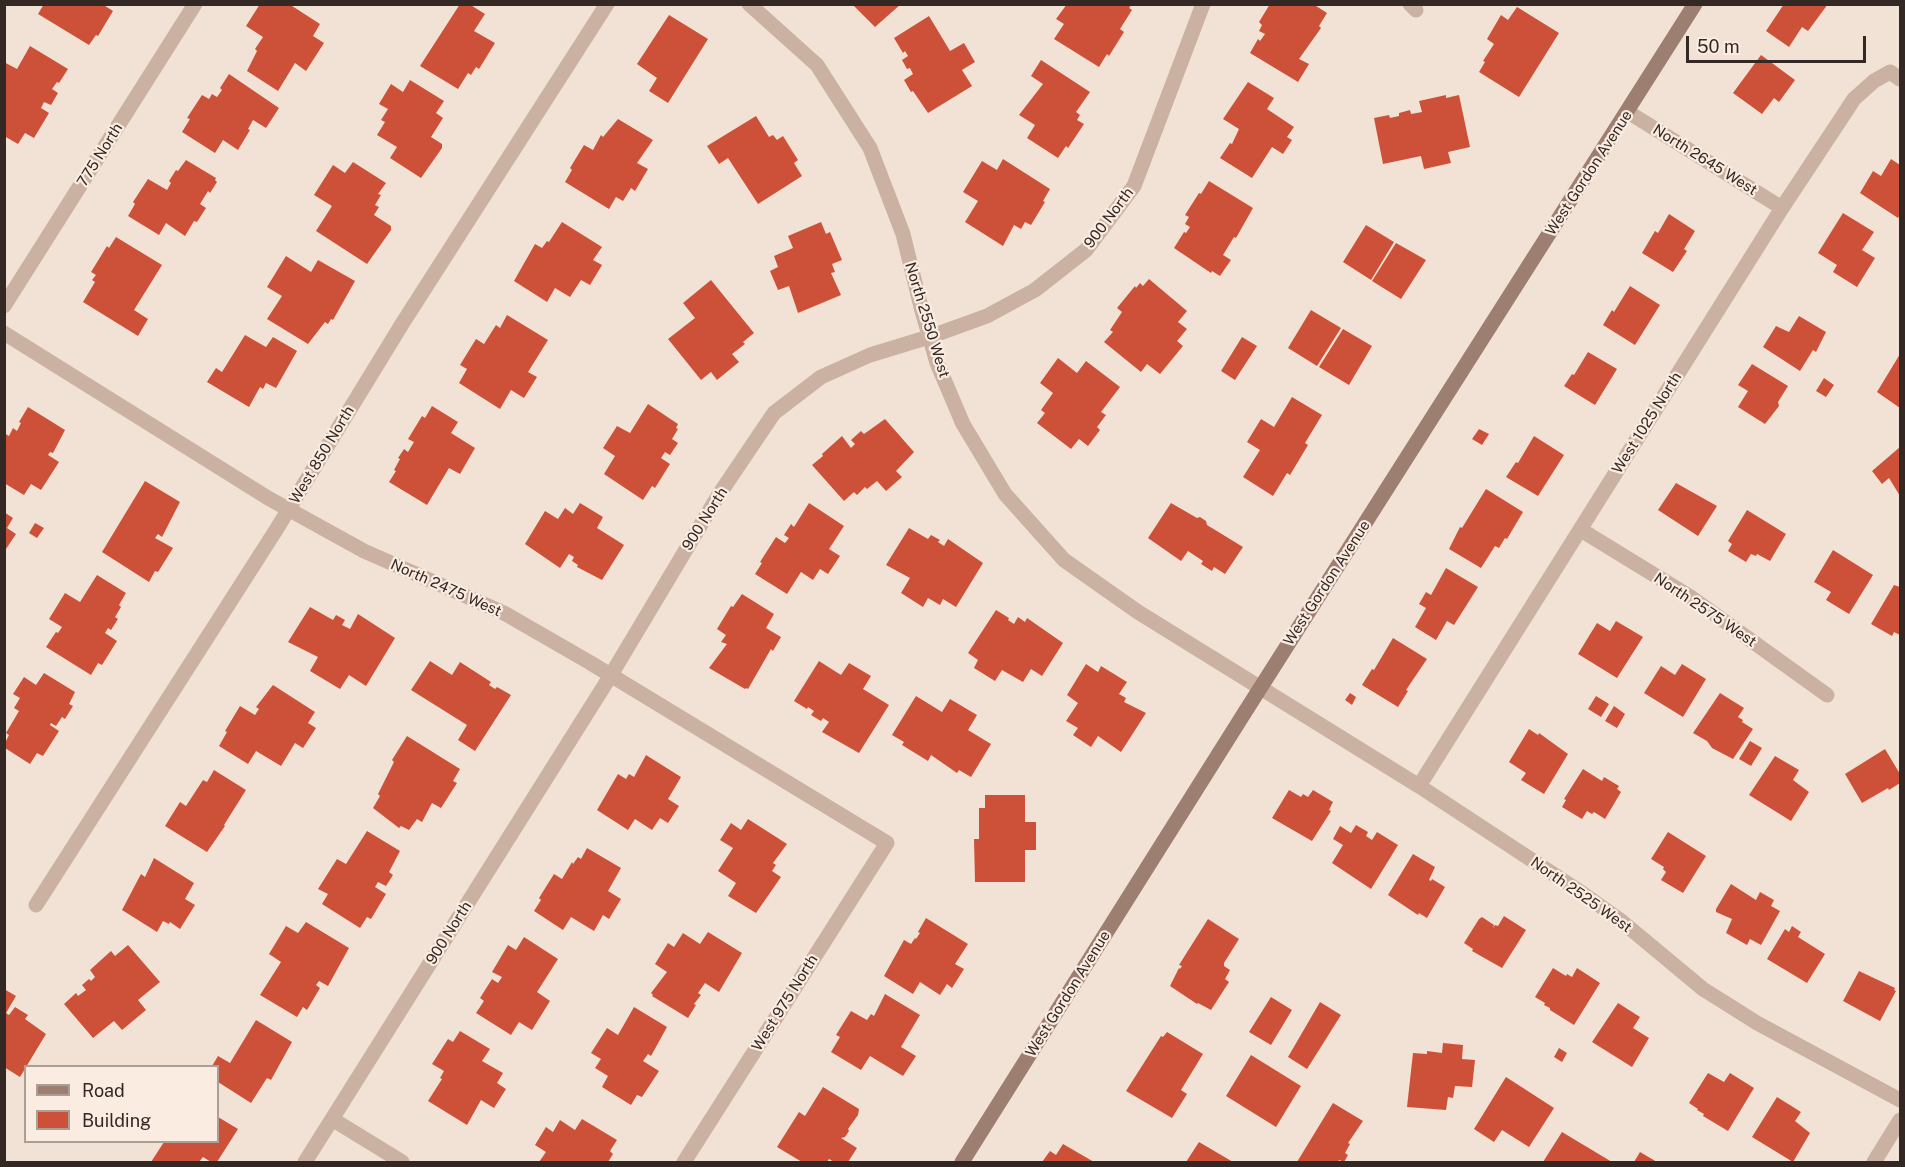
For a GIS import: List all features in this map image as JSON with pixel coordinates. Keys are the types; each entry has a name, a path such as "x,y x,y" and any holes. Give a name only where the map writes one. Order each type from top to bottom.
{"main road":[{"name":"West Gordon Avenue","path":"962,1162 1695,4"}],"street":[{"name":"775 North","path":"4,306 195,4"},
{"name":"West 850 North","path":"36,905 289,510 402,324 607,4"},
{"name":"North 2550 West","path":"749,4 817,65 870,148 903,234 937,363 963,424 1005,495 1064,560 1138,612 1261,688"},
{"name":"900 North","path":"305,1162 611,675 718,496 774,413 821,377 870,355 987,316 1035,290 1086,250 1134,186 1203,4"},
{"name":"West 1025 North","path":"1419,786 1782,208 1854,99 1874,81 1895,76"},
{"name":"North 2645 West","path":"1628,112 1782,208"},
{"name":"North 2475 West","path":"4,333 289,510 364,551 504,613 611,675 887,843"},
{"name":"North 2575 West","path":"1581,530 1692,598 1827,695"},
{"name":"North 2525 West","path":"1261,688 1419,786 1592,900 1620,920 1703,989 1757,1023 1900,1100"},
{"name":"West 975 North","path":"684,1162 887,843"},
{"path":"332,1119 402,1162"},
{"path":"1874,1162 1900,1120"}],"building":[{"path":"44,4 102,4 113,11 98,36 96,35 89,45 38,14"},
{"path":"260,4 289,4 320,24 313,36 324,43 306,71 295,63 278,91 247,71 257,51 255,49 263,37 246,26"},
{"path":"460,4 469,4 485,14 474,31 495,43 479,69 476,67 471,75 468,73 458,89 420,66"},
{"path":"852,4 901,4 875,27"},
{"path":"1067,4 1132,4 1129,8 1132,10 1120,29 1124,32 1099,67 1054,39 1064,24 1056,19"},
{"path":"1270,4 1313,4 1327,13 1319,26 1321,28 1299,59 1309,64 1298,82 1250,53 1258,39 1260,41 1265,34 1259,31 1262,25 1259,22"},
{"path":"1784,4 1828,4 1808,31 1802,27 1789,47 1766,31"},
{"path":"1517,7 1559,33 1519,97 1479,72 1494,44 1487,39 1501,15 1508,20"},
{"path":"669,15 708,39 668,103 649,91 657,78 637,64"},
{"path":"929,16 950,51 964,43 975,62 962,70 972,86 928,113 904,80 913,74 902,60 908,56 905,51 903,53 894,38"},
{"path":"30,46 68,69 52,89 58,93 51,105 44,102 41,108 49,113 34,138 25,133 18,144 4,136 4,107 6,104 4,103 4,62 17,69"},
{"path":"1761,55 1795,80 1779,102 1774,98 1762,114 1733,93"},
{"path":"1041,60 1090,92 1076,112 1080,115 1077,120 1084,124 1068,148 1066,146 1058,158 1027,138 1035,125 1019,115 1043,84 1031,76"},
{"path":"229,74 279,108 266,128 253,120 238,150 223,140 215,153 182,132 190,119 187,118 202,95 209,99 212,94 217,97"},
{"path":"410,80 444,101 436,113 443,118 431,137 442,144 442,148 421,178 390,158 397,147 377,135 385,122 381,120 388,109 379,104 391,84 403,92"},
{"path":"1248,82 1274,98 1267,109 1294,127 1287,137 1292,140 1283,154 1272,147 1252,178 1220,158 1230,143 1232,144 1239,129 1223,119"},
{"path":"1446,95 1446,98 1459,95 1470,147 1448,152 1451,163 1424,169 1421,156 1383,164 1374,118 1399,116 1399,113 1410,110 1411,114 1422,112 1419,101"},
{"path":"756,116 769,137 773,135 777,140 783,136 798,160 794,163 802,176 758,204 728,158 719,164 707,146"},
{"path":"618,119 653,140 637,163 648,169 635,191 631,188 623,201 616,197 609,209 565,182 572,170 570,168 584,145 593,150 601,135 603,137"},
{"path":"1003,159 1050,189 1031,225 1025,222 1021,229 1014,225 1003,246 965,222 978,201 963,192 982,161 997,170"},
{"path":"1891,159 1900,165 1900,215 1898,218 1860,193 1873,171 1881,176"},
{"path":"186,160 216,178 217,182 200,204 206,208 197,222 194,221 185,236 166,223 159,235 128,216 135,204 133,202 148,179 167,190 171,183 169,181"},
{"path":"353,162 386,183 378,194 381,195 375,205 379,207 374,215 391,226 391,230 367,264 316,231 332,206 314,195 333,165 345,173"},
{"path":"1209,181 1253,208 1236,238 1234,237 1223,255 1231,260 1220,276 1212,271 1211,273 1174,248 1190,227 1185,224 1189,217 1185,215"},
{"path":"1843,213 1874,232 1862,250 1875,258 1857,287 1833,272 1837,265 1818,253"},
{"path":"1669,214 1695,231 1684,249 1687,251 1673,272 1642,253 1655,231 1658,233"},
{"path":"562,222 602,247 593,260 602,265 590,285 581,280 570,297 555,288 547,302 514,281 535,244 542,248 547,241 549,242"},
{"path":"821,222 826,234 830,232 842,260 832,264 835,272 831,273 841,295 798,313 789,286 778,290 770,271 778,267 774,256 793,248 788,236"},
{"path":"1366,225 1394,242 1371,280 1343,262"},
{"path":"116,237 162,265 134,310 148,319 138,336 83,302 95,282 92,280 96,275 91,272 107,246 109,248"},
{"path":"1396,243 1426,260 1401,299 1372,281"},
{"path":"286,256 311,272 318,260 355,281 333,320 331,319 328,324 325,322 308,344 267,319 282,296 267,287"},
{"path":"1149,279 1187,311 1178,322 1187,329 1177,341 1183,346 1160,374 1147,364 1141,372 1104,342 1113,332 1110,330 1122,312 1117,308 1135,286 1136,288 1140,283 1143,286"},
{"path":"711,280 754,333 732,354 739,362 717,380 711,372 701,380 668,339 695,318 683,303"},
{"path":"1630,286 1660,305 1635,345 1603,325"},
{"path":"1311,310 1341,328 1317,366 1288,348"},
{"path":"507,315 548,340 528,372 537,377 524,398 511,390 500,409 459,383 467,369 460,365 476,339 484,344 496,325 500,328"},
{"path":"1799,316 1826,332 1816,352 1813,350 1800,371 1763,347 1776,326 1789,332"},
{"path":"1343,329 1372,346 1349,385 1319,367"},
{"path":"245,335 266,347 273,337 297,351 276,388 266,383 263,389 260,387 249,407 207,382 216,368 222,372"},
{"path":"1242,337 1257,346 1235,380 1221,371"},
{"path":"1588,352 1617,369 1595,405 1564,386 1572,374 1574,375"},
{"path":"1900,354 1900,408 1877,392"},
{"path":"1058,358 1077,373 1086,361 1120,387 1101,412 1106,415 1097,427 1100,430 1088,446 1079,439 1071,449 1037,423 1045,413 1041,410 1053,393 1040,383"},
{"path":"1752,364 1788,386 1778,402 1779,406 1765,424 1738,407 1748,391 1738,385"},
{"path":"1824,378 1834,385 1826,397 1816,391"},
{"path":"1292,397 1322,415 1305,443 1308,445 1290,475 1287,473 1273,496 1243,477 1260,450 1247,442 1261,419 1274,427"},
{"path":"648,404 678,424 676,428 678,429 672,439 678,443 670,455 665,452 661,458 670,464 655,488 652,486 643,500 604,474 615,456 603,448 617,426 630,433"},
{"path":"432,406 458,422 451,433 475,448 460,474 449,468 427,505 389,482 396,471 394,470 400,459 398,458 404,449 408,452 414,442 408,439 422,416 425,418"},
{"path":"28,407 65,430 53,453 50,452 48,455 59,462 41,490 31,484 24,495 4,483 4,433 9,436 13,428 17,431 21,423 19,422"},
{"path":"885,419 914,452 896,471 902,477 886,491 877,481 867,489 865,487 857,495 854,492 844,501 812,465 842,436 851,448 855,444 851,440 861,431 864,434"},
{"path":"1479,429 1489,434 1482,445 1472,439"},
{"path":"1534,436 1564,455 1538,496 1506,477 1516,462 1518,463"},
{"path":"1900,447 1900,496 1889,478 1882,484 1872,471"},
{"path":"145,481 180,502 162,537 158,534 155,538 173,548 149,582 102,552"},
{"path":"1676,483 1717,506 1698,536 1658,510"},
{"path":"1486,489 1523,512 1507,539 1505,538 1499,548 1495,546 1481,568 1449,549 1460,527 1462,528"},
{"path":"580,503 603,517 597,528 624,545 602,580 577,567 578,565 572,561 574,557 569,554 560,568 525,544 545,511 558,519 565,508 573,514"},
{"path":"809,503 844,526 829,549 840,556 828,574 820,569 813,580 801,572 787,594 755,574 776,537 785,543 789,538 784,535 791,524 794,527"},
{"path":"1171,503 1197,518 1200,517 1206,521 1207,525 1243,547 1225,574 1214,567 1212,571 1201,564 1203,561 1188,551 1181,561 1148,538"},
{"path":"1747,510 1786,534 1770,561 1757,554 1756,556 1751,554 1746,562 1728,551 1732,544 1728,541"},
{"path":"4,512 13,518 7,528 16,534 4,552"},
{"path":"35,523 44,528 37,538 29,533"},
{"path":"909,528 928,539 931,535 940,540 938,542 944,546 948,539 983,563 956,607 943,599 940,605 928,598 923,607 901,593 910,578 886,565"},
{"path":"1833,550 1873,575 1849,614 1826,600 1831,592 1814,582"},
{"path":"1446,568 1478,587 1454,625 1447,621 1436,640 1415,627 1426,608 1419,604 1426,592 1431,595"},
{"path":"97,575 126,593 115,617 118,619 111,630 108,628 105,633 117,641 102,665 98,663 91,675 46,647 62,627 49,619 65,593 80,602"},
{"path":"1894,585 1900,587 1900,635 1894,632 1892,636 1871,624"},
{"path":"742,594 774,614 766,628 781,637 773,651 771,649 748,689 709,668 727,644 721,642 726,635 717,629 731,606 733,607"},
{"path":"310,607 333,620 336,615 345,620 342,625 350,629 358,614 395,638 366,686 349,675 340,689 310,671 318,657 288,642"},
{"path":"996,610 1014,624 1018,617 1025,622 1027,618 1063,643 1042,676 1031,669 1023,682 1002,670 995,681 974,668 978,660 968,653"},
{"path":"1616,621 1643,637 1617,678 1578,654 1597,623 1610,631"},
{"path":"1393,638 1427,659 1406,690 1408,691 1398,707 1362,685"},
{"path":"430,661 452,675 460,662 491,682 489,685 495,689 497,687 511,695 475,751 458,740 467,725 411,690"},
{"path":"819,661 841,675 849,663 871,676 863,689 889,705 859,753 822,732 829,722 823,718 821,721 811,715 814,711 794,701"},
{"path":"1086,664 1098,672 1101,666 1127,682 1119,694 1126,698 1124,702 1146,713 1121,752 1098,736 1091,747 1073,735 1078,728 1066,721 1078,703 1067,695"},
{"path":"1682,664 1706,679 1683,717 1644,693 1661,666 1675,675"},
{"path":"44,673 75,692 69,704 73,706 65,719 62,717 56,726 51,723 50,725 59,731 43,756 37,753 30,764 5,748 9,735 6,733 19,711 14,708 20,698 13,694 24,677 36,685"},
{"path":"273,685 315,712 308,723 316,728 303,748 295,743 281,766 256,751 248,764 219,746 240,706 255,715 259,709 256,707"},
{"path":"1350,693 1356,697 1352,705 1345,700"},
{"path":"1720,693 1744,708 1738,717 1753,729 1733,759 1712,748 1707,741 1693,733"},
{"path":"916,696 942,712 950,699 977,715 968,730 991,744 971,777 959,770 957,773 931,755 928,761 902,745 904,742 892,735"},
{"path":"1596,696 1609,704 1601,717 1588,709"},
{"path":"1614,706 1625,714 1617,728 1605,721"},
{"path":"1529,729 1538,735 1539,733 1568,754 1544,794 1521,780 1526,773 1509,762"},
{"path":"407,736 460,769 453,781 457,783 441,808 432,803 422,822 417,819 409,830 401,826 399,828 373,808 394,762 392,760"},
{"path":"1750,741 1762,748 1751,766 1739,759"},
{"path":"1885,749 1900,774 1900,783 1862,803 1845,774"},
{"path":"646,755 681,777 668,799 679,806 668,823 660,818 652,830 635,819 628,830 597,810 618,774 626,779 629,774 634,777"},
{"path":"1775,756 1799,770 1793,780 1809,792 1791,821 1749,795"},
{"path":"1583,769 1602,781 1604,777 1619,786 1617,789 1621,792 1605,819 1594,812 1592,814 1587,811 1582,819 1562,807 1566,800 1564,799"},
{"path":"214,770 246,790 207,852 165,826 180,802 186,806 203,780 207,782"},
{"path":"1289,790 1301,797 1303,794 1308,797 1313,790 1333,802 1329,810 1331,811 1312,841 1272,818"},
{"path":"985,795 1025,795 1025,822 1036,822 1036,850 1025,850 1025,882 975,882 974,839 979,839 979,808 985,808"},
{"path":"748,819 787,844 773,863 776,865 772,871 781,877 756,913 728,896 736,883 718,871 733,848 720,840 731,823 741,830"},
{"path":"1356,825 1368,832 1366,836 1372,840 1377,832 1398,845 1371,889 1332,863 1343,845 1333,839 1340,826 1351,833"},
{"path":"367,831 400,851 389,872 393,875 386,886 378,882 375,887 386,894 371,919 367,917 360,928 322,904 328,894 318,889 337,859 346,864"},
{"path":"1668,832 1706,856 1683,893 1661,880 1666,872 1664,867 1651,859"},
{"path":"587,848 621,868 608,891 621,899 609,919 603,915 594,931 571,917 563,930 534,911 554,874 562,879 572,862 573,864 578,857 581,859"},
{"path":"1413,854 1435,867 1429,880 1432,879 1445,887 1427,918 1419,913 1418,915 1388,895"},
{"path":"154,858 194,883 185,899 195,905 180,929 170,922 169,924 163,921 157,932 122,910 141,874 145,877"},
{"path":"1731,884 1756,900 1760,892 1774,900 1771,906 1780,911 1761,945 1750,939 1747,945 1726,933 1732,919 1716,912 1716,909"},
{"path":"1504,916 1526,930 1502,968 1472,951 1473,949 1464,943 1479,919 1482,917 1494,925 1493,928 1495,925 1498,926"},
{"path":"926,918 968,944 955,964 964,969 952,988 947,984 940,995 920,982 913,994 884,976 904,940 911,944 916,939"},
{"path":"1208,919 1239,939 1224,963 1224,966 1230,970 1225,979 1229,982 1211,1010 1197,1004 1170,986 1182,966 1179,965"},
{"path":"306,922 349,948 328,986 319,981 316,985 320,988 307,1010 303,1007 297,1017 260,995 281,962 269,954 286,926 298,933"},
{"path":"1792,926 1801,932 1798,937 1825,954 1807,983 1767,959 1785,929 1789,932"},
{"path":"708,932 742,953 719,992 705,983 698,993 701,995 688,1018 652,996 651,993 667,972 655,964 668,943 674,947 683,933 700,944"},
{"path":"524,937 558,959 537,992 550,1001 532,1030 519,1022 511,1035 476,1013 484,1001 480,998 492,979 498,983 502,977 492,972 508,945 516,950"},
{"path":"128,945 160,982 138,1000 146,1010 122,1030 114,1021 93,1038 64,1004 76,993 78,996 86,990 82,985 95,977 90,970 111,951 115,956"},
{"path":"1553,968 1572,977 1577,968 1600,983 1574,1025 1550,1010 1544,1005 1545,1003 1535,997"},
{"path":"1859,971 1895,988 1896,991 1880,1021 1843,1001"},
{"path":"4,989 16,996 6,1013 9,1015 15,1007 28,1015 25,1019 46,1034 27,1065 24,1065 20,1077 4,1067"},
{"path":"885,994 920,1015 901,1047 916,1056 903,1076 870,1056 861,1070 831,1052 840,1037 836,1035 851,1011 867,1020 871,1014 874,1016"},
{"path":"1271,997 1292,1010 1271,1045 1249,1032"},
{"path":"1320,1002 1341,1015 1307,1069 1288,1057"},
{"path":"1618,1003 1640,1017 1633,1028 1649,1038 1632,1067 1592,1042"},
{"path":"634,1007 667,1027 651,1056 648,1054 643,1061 659,1071 642,1097 637,1095 631,1105 602,1087 608,1076 595,1068 601,1059 591,1053 607,1028 618,1035"},
{"path":"256,1020 292,1042 271,1080 267,1078 251,1103 219,1083 219,1065 213,1065 218,1056 230,1063"},
{"path":"460,1031 490,1049 482,1061 503,1073 497,1083 506,1089 494,1108 481,1100 467,1125 428,1101 442,1079 440,1078 444,1071 432,1064 448,1039 453,1042"},
{"path":"1167,1032 1203,1054 1181,1090 1187,1094 1172,1118 1126,1091 1161,1036 1163,1037"},
{"path":"1443,1043 1463,1045 1462,1059 1475,1060 1472,1087 1455,1086 1453,1098 1448,1097 1446,1110 1407,1107 1413,1053 1427,1054 1427,1051 1442,1053"},
{"path":"1559,1048 1567,1053 1562,1062 1554,1057"},
{"path":"1251,1055 1301,1086 1276,1127 1226,1096"},
{"path":"1708,1073 1724,1082 1730,1073 1754,1088 1728,1131 1703,1116 1704,1114 1689,1103"},
{"path":"1506,1077 1554,1108 1529,1147 1502,1130 1494,1142 1474,1129"},
{"path":"823,1087 859,1109 849,1131 845,1137 841,1138 857,1148 848,1162 834,1162 829,1159 827,1162 802,1162 777,1147 799,1112 805,1116"},
{"path":"1777,1097 1801,1112 1795,1121 1810,1133 1793,1162 1752,1137"},
{"path":"1333,1103 1363,1121 1348,1143 1350,1144 1345,1153 1348,1155 1344,1162 1339,1160 1338,1162 1297,1162"},
{"path":"219,1118 238,1129 217,1162 211,1162 203,1157 199,1162 151,1162 163,1143 219,1143"},
{"path":"582,1119 617,1140 610,1151 613,1154 608,1162 539,1162 546,1152 535,1145 546,1127 553,1132 560,1120 575,1130"},
{"path":"1562,1132 1612,1162 1543,1162"},
{"path":"1199,1142 1233,1162 1186,1162"},
{"path":"1063,1144 1094,1162 1042,1162 1050,1151 1056,1155"},
{"path":"1640,1152 1657,1162 1634,1162"}]}
